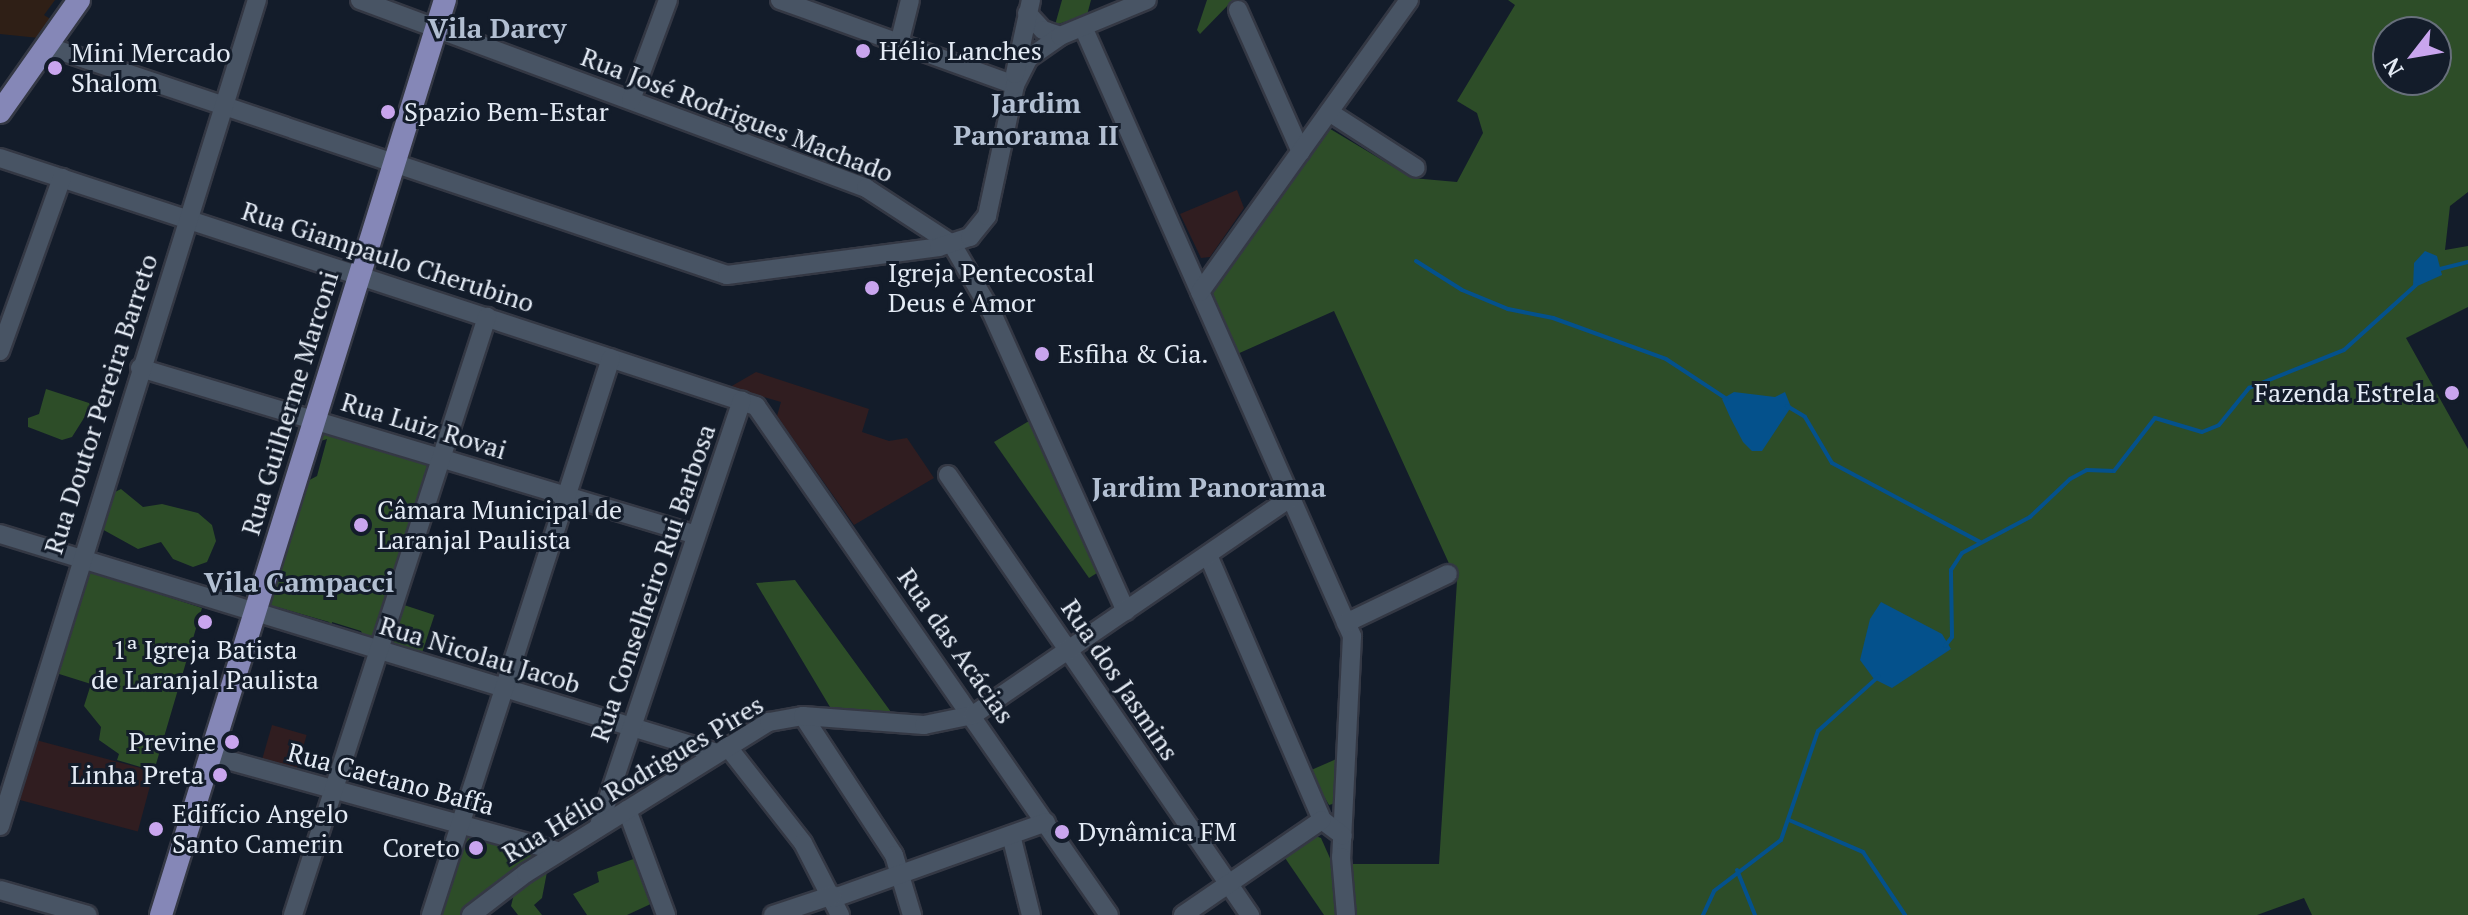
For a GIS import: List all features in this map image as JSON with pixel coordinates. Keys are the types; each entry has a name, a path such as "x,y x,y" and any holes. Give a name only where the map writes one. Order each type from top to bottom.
{"main road":[{"path":"0,112 79,0"},
{"name":"Rua Guilherme Marconi","path":"161,915 445,0"}],"street":[{"name":"Rua Doutor Pereira Barreto","path":"0,826 79,559 257,0"},
{"name":"Rua José Rodrigues Machado","path":"360,0 866,188 952,244"},
{"path":"631,100 668,0"},
{"path":"780,0 1015,85"},
{"path":"899,44 910,0"},
{"path":"1015,85 1032,54 1060,36 1147,0"},
{"path":"1200,292 1409,0"},
{"path":"46,46 717,275 952,244 973,234 987,216 1029,6"},
{"path":"1029,6 1043,30 1060,36"},
{"path":"1238,10 1301,152"},
{"path":"1083,27 1346,623 1353,649 1343,836 1346,915"},
{"path":"1329,112 1416,168"},
{"name":"Rua Giampaulo Cherubino","path":"0,158 750,404"},
{"path":"0,351 62,178"},
{"path":"952,244 1012,354 1126,611"},
{"path":"293,915 487,317"},
{"path":"431,915 611,358"},
{"name":"Rua Luiz Rovai","path":"140,368 693,534"},
{"name":"Rua Conselheiro Rui Barbosa","path":"598,828 693,534 750,404"},
{"name":"Rua das Acácias","path":"750,404 973,715 1109,915"},
{"name":"Rua dos Jasmins","path":"948,475 1250,915"},
{"name":"Rua Hélio Rodrigues Pires","path":"471,915 560,852 769,722 803,716 924,725 973,715 1291,497"},
{"name":"Rua Nicolau Jacob","path":"0,534 253,615 631,727 722,750"},
{"path":"1208,555 1322,820 1343,836"},
{"path":"1346,623 1448,574"},
{"path":"803,716 902,873 912,915"},
{"path":"722,750 803,843 836,903"},
{"name":"Rua Caetano Baffa","path":"209,755 560,852"},
{"path":"627,810 666,915"},
{"path":"1183,915 1322,820"},
{"path":"773,915 836,903 902,873 1046,822"},
{"path":"1011,835 1031,915"},
{"path":"0,890 88,915"}],"shaded area":[{"path":"0,0 55,0 44,15 52,20 39,38 0,34"},
{"path":"1237,190 1244,208 1210,257 1201,258 1180,214"},
{"path":"756,372 869,409 862,432 889,441 907,438 934,478 854,525 777,416 781,402 730,387"},
{"path":"272,725 307,735 296,770 262,761"},
{"path":"36,740 154,772 138,831 20,800"}],"green space":[{"path":"1062,0 1091,0 1087,15 1055,25"},
{"path":"1207,0 1233,0 1200,34 1197,30"},
{"path":"1508,0 2468,0 2468,192 2450,206 2445,250 2468,246 2468,307 2406,338 2468,449 2468,915 2312,915 2304,898 2257,915 1352,915 1348,864 1439,864 1457,581 1334,311 1235,355 1211,295 1327,127 1412,178 1457,182 1483,133 1477,113 1457,101 1515,5"},
{"path":"46,389 89,403 96,418 84,418 72,437 62,440 28,427 28,418 39,414"},
{"path":"1029,421 1097,573 1089,578 994,442"},
{"path":"319,431 429,464 373,641 367,643 361,631 332,622 333,633 329,622 277,607 281,617 265,612 302,484 317,476 327,439 314,443"},
{"path":"121,489 143,507 162,504 198,513 212,525 216,541 207,562 193,567 173,559 161,542 138,549 100,528 111,494"},
{"path":"88,571 202,608 154,771 117,760 119,754 99,740 101,727 84,706 91,684 56,673"},
{"path":"795,580 891,712 830,707 756,583"},
{"path":"404,605 434,615 421,656 391,646"},
{"path":"1341,757 1336,803 1329,805 1309,771"},
{"path":"464,834 537,856 461,915 437,915"},
{"path":"1313,835 1321,838 1333,865 1340,915 1324,915 1283,855"},
{"path":"639,857 655,902 627,915 587,915 573,894 599,882 597,872"},
{"path":"547,872 542,898 534,905 542,915 518,915 511,906 514,894"}],"water":[{"path":"2425,251 2437,256 2442,275 2413,288 2414,263"},
{"path":"1734,392 1775,397 1785,392 1791,407 1762,451 1752,451 1743,442 1730,417 1722,399"},
{"path":"1881,602 1942,634 1951,649 1892,688 1874,679 1860,660 1870,619"}],"waterway":[{"path":"1416,261 1462,290 1508,309 1553,318 1666,359 1727,399"},
{"path":"2440,269 2468,262"},
{"path":"1945,646 1952,637 1951,570 1962,553 2030,517 2070,479 2087,470 2114,471 2155,418 2202,432 2219,425 2249,388 2344,350 2416,285"},
{"path":"1787,406 1805,417 1832,463 1980,542"},
{"path":"1703,915 1714,891 1781,840 1818,731 1879,676"},
{"path":"1789,820 1863,852 1905,915"},
{"path":"1737,870 1755,915"}],"place":[{"name":"Hélio Lanches","path":"863,51"},
{"name":"Mini Mercado Shalom","path":"55,68"},
{"name":"Spazio Bem-Estar","path":"388,112"},
{"name":"Igreja Pentecostal Deus é Amor","path":"872,288"},
{"name":"Esfiha & Cia.","path":"1042,354"},
{"name":"Fazenda Estrela","path":"2452,393"},
{"name":"Câmara Municipal de Laranjal Paulista","path":"361,525"},
{"name":"1ª Igreja Batista de Laranjal Paulista","path":"205,622"},
{"name":"Previne","path":"232,742"},
{"name":"Linha Preta","path":"220,775"},
{"name":"Edifício Angelo Santo Camerin","path":"156,829"},
{"name":"Dynâmica FM","path":"1062,832"},
{"name":"Coreto","path":"476,848"}],"district":[{"name":"Vila Darcy","path":"497,28"},
{"name":"Jardim Panorama II","path":"1036,119"},
{"name":"Jardim Panorama","path":"1209,487"},
{"name":"Vila Campacci","path":"299,582"}]}
